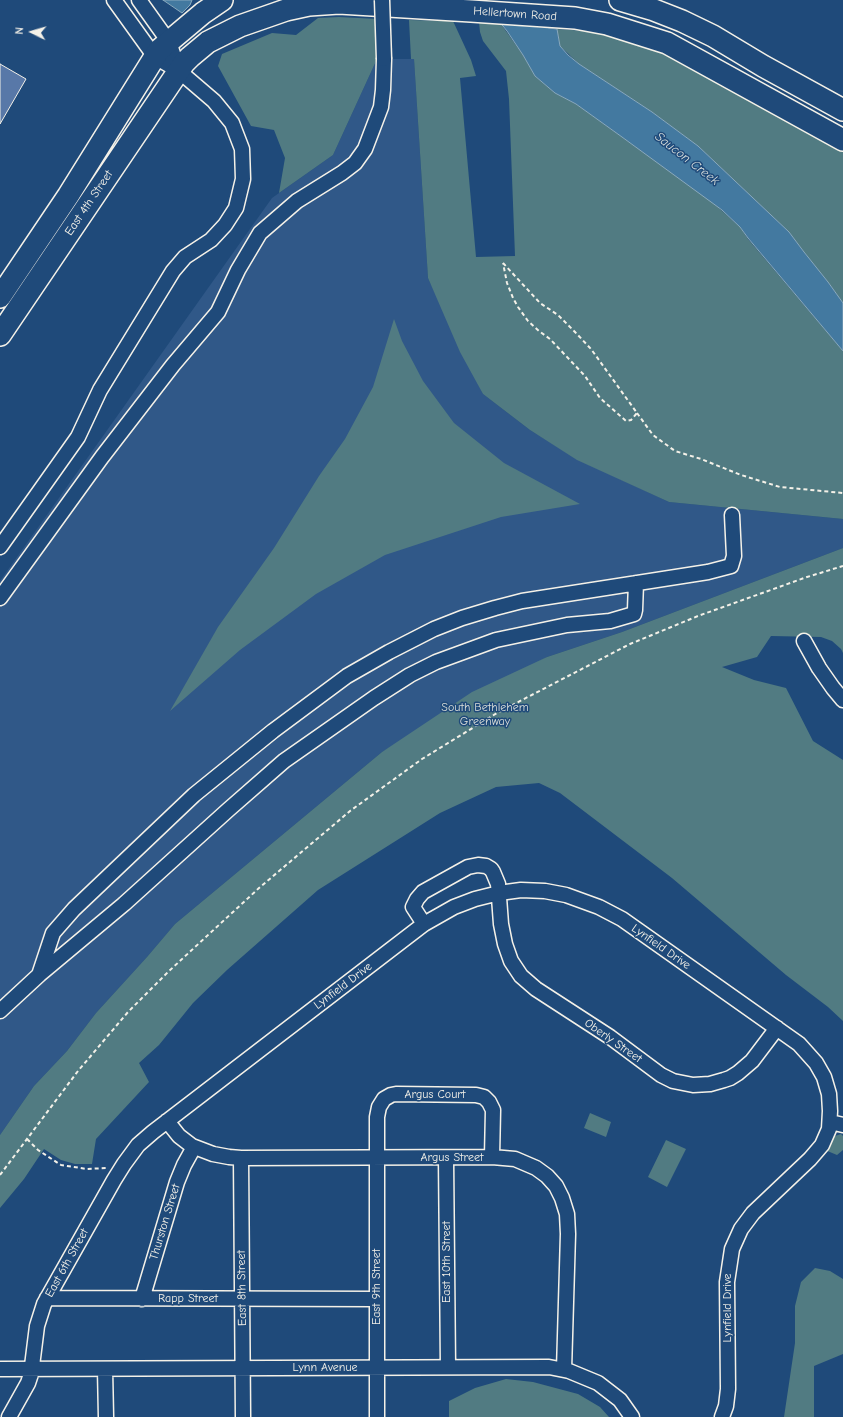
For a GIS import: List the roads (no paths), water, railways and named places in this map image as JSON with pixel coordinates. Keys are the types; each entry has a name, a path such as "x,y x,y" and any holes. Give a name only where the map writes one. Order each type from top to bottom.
{"highway":[{"path":"155,57 159,50 203,13 222,0"},
{"path":"620,0 654,10 682,21 713,36 763,66 843,110"},
{"name":"Hellertown Road","path":"179,72 190,57 208,42 253,21 286,10 309,5 339,3 575,18 607,24 667,43 843,140"},
{"name":"East 4th Street","path":"0,297 68,196 155,57"},
{"name":"East 4th Street","path":"0,335 179,72"}],"street":[{"path":"0,547 78,437 100,390 173,271 185,257 211,240 225,225 236,208 243,180 242,149 232,123 214,101 179,72 155,57 114,0"},
{"path":"139,0 169,42 179,72"},
{"path":"0,598 102,457 173,365 218,312 238,270 260,233 297,201 342,173 355,162 365,149 380,107 383,90 384,59 382,0"},
{"path":"39,975 53,933 74,909 194,795 273,731 347,676 395,648 434,629 462,618 522,601 708,572 731,566 734,556 732,515"},
{"path":"0,1011 39,975 124,904 284,761 374,698 410,675 436,662 496,640 567,625 610,621 634,614 636,583"},
{"path":"804,641 819,668 843,700"},
{"name":"Oberly Street","path":"424,924 413,907 423,892 468,867 478,865 486,866 496,878 499,893 501,924 505,944 511,961 521,976 536,989 610,1037 666,1078 680,1083 694,1085 710,1084 724,1080 738,1073 752,1061 777,1028"},
{"name":"Lynfield Drive","path":"164,1123 424,924 443,912 464,902 499,893 521,890 556,893 588,902 608,911 622,919 802,1047 821,1069 836,1123 822,1145 810,1159 753,1213 741,1229 732,1249 727,1282 728,1390 726,1406 722,1417"},
{"name":"Argus Court","path":"377,1158 378,1107 387,1096 396,1094 476,1095 484,1097 489,1102 493,1110 492,1157"},
{"name":"Argus Street","path":"164,1123 185,1142 194,1147 213,1154 241,1158 492,1157 515,1160 541,1172 552,1180 556,1186 565,1206 568,1222 564,1370"},
{"name":"East 6th Street","path":"9,1417 28,1383 32,1369 34,1341 37,1326 41,1312 48,1298 120,1170 133,1150 164,1123"},
{"name":"Thurston Street","path":"142,1299 177,1182 194,1147"},
{"name":"East 8th Street","path":"241,1158 244,1417"},
{"name":"East 9th Street","path":"377,1158 377,1417"},
{"name":"East 10th Street","path":"446,1158 448,1367"},
{"name":"Rapp Street","path":"48,1298 377,1299"},
{"name":"Lynn Avenue","path":"0,1369 538,1366 564,1370 588,1378 607,1388 620,1400 632,1417"},
{"path":"105,1369 106,1417"}],"water":[{"path":"163,0 192,0 190,5 182,13"},
{"name":"Saucon Creek","path":"482,0 549,28 557,29 560,46 568,55 579,64 652,112 698,146 789,232 843,303 843,351 740,227 722,210 576,104 555,93 535,76 507,31"}],"park label":[{"name":"South Bethlehem Greenway","path":"485,715"}]}
